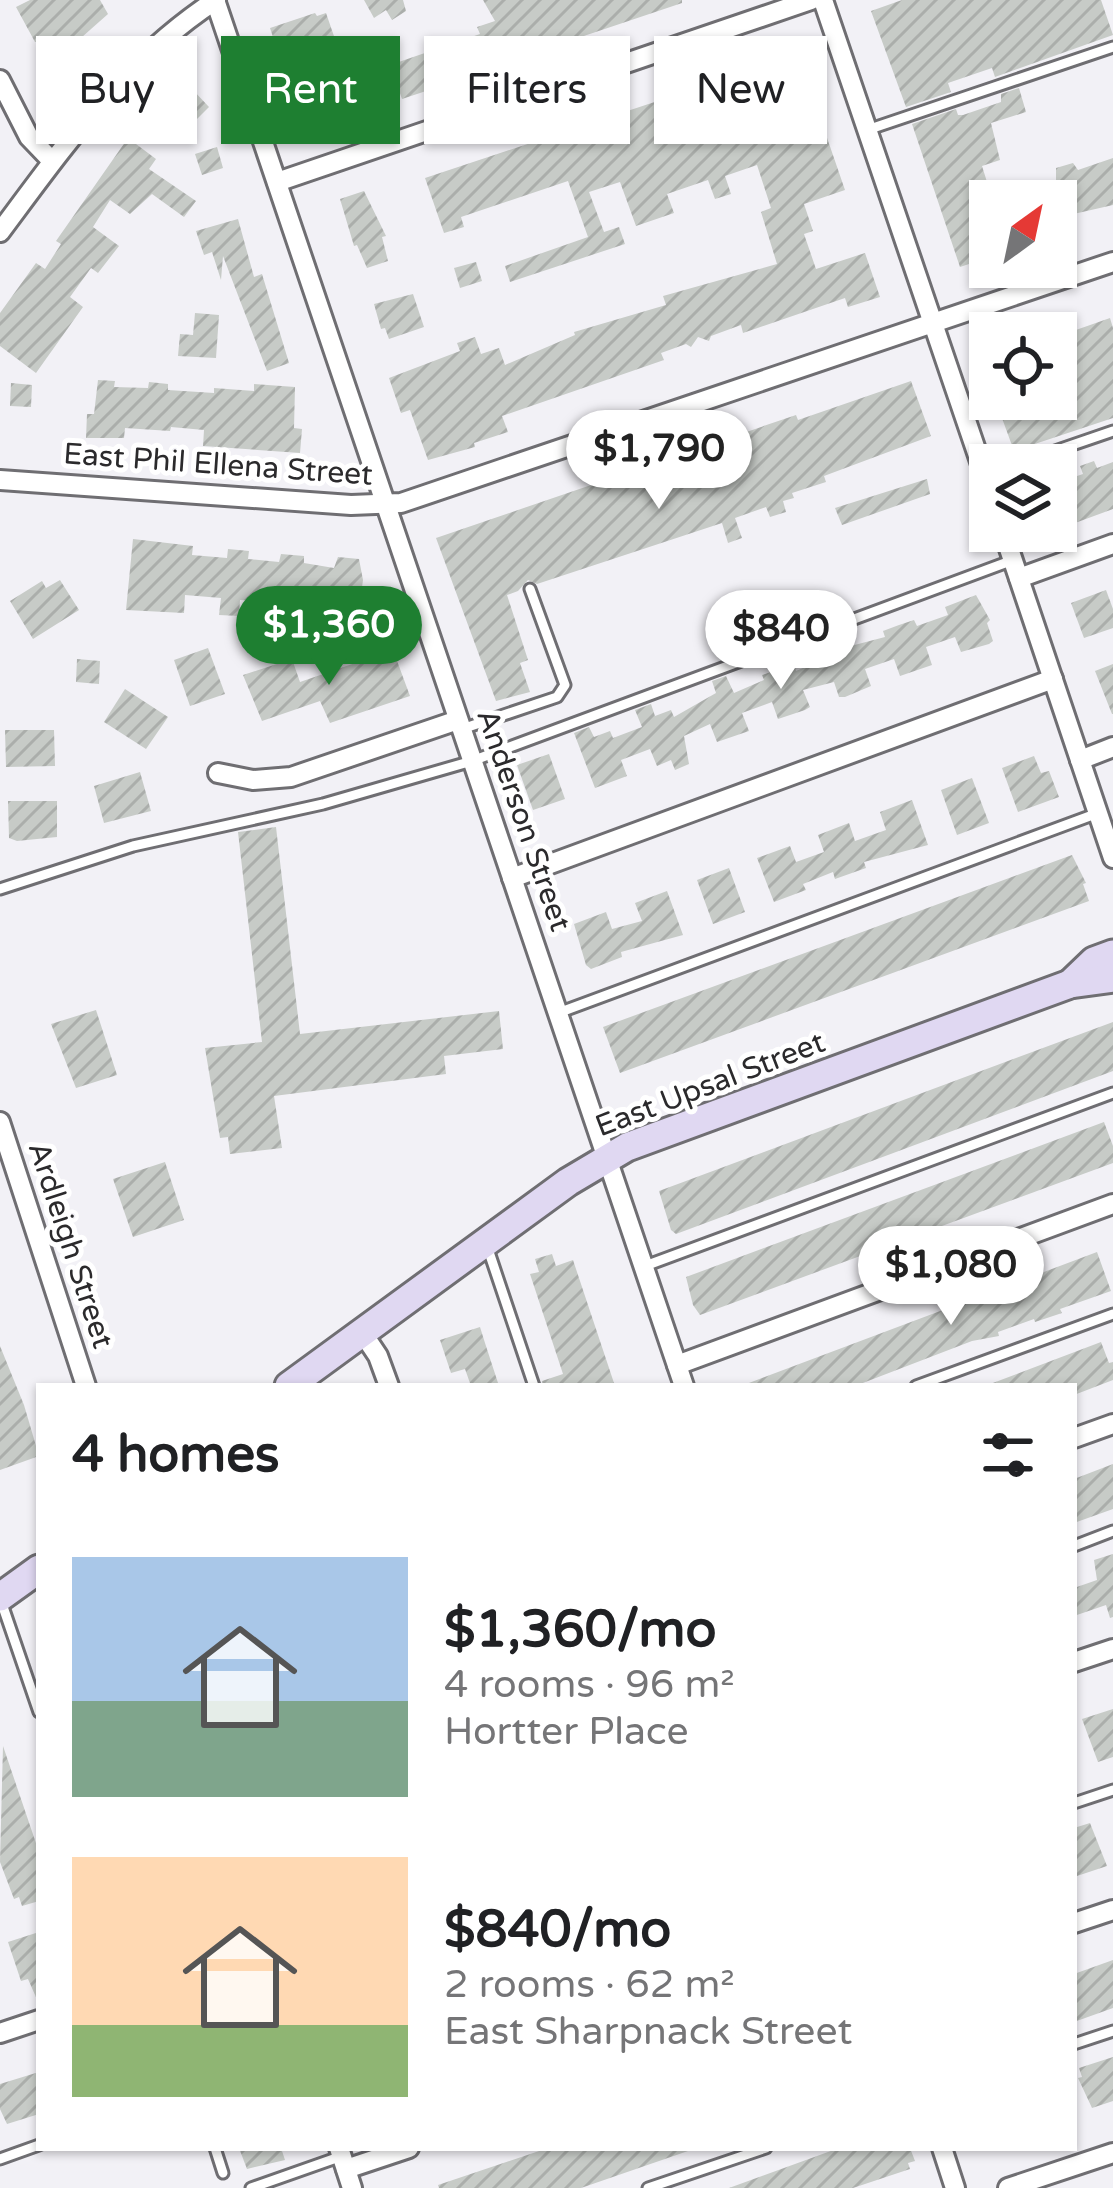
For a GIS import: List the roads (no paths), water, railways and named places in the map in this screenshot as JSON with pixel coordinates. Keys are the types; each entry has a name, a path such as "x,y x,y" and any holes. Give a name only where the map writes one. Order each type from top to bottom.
{"street":[{"path":"0,232 121,76 170,32 216,0"},
{"name":"Anderson Street","path":"216,0 683,1383"},
{"path":"277,182 811,0"},
{"path":"823,0 976,444"},
{"path":"0,80 22,126 52,161"},
{"name":"East Phil Ellena Street","path":"0,480 385,505 416,499 1113,262"},
{"path":"1016,569 1113,544"},
{"path":"1011,552 1113,856"},
{"path":"512,878 1053,679"},
{"path":"218,773 254,780 291,777 460,725"},
{"path":"1080,760 1113,747"},
{"name":"East Upsal Street","path":"1070,984 1094,961 1113,954"},
{"name":"East Upsal Street","path":"293,1383 607,1157 1070,984 1113,978"},
{"name":"Ardleigh Street","path":"0,1122 85,1383"},
{"path":"677,1365 1113,1204"},
{"path":"362,1332 388,1383"},
{"path":"1077,1437 1113,1424"},
{"path":"0,1597 36,1571"},
{"path":"1077,1661 1113,1649"},
{"path":"1077,1922 1113,1910"},
{"path":"1,2031 36,2021"},
{"path":"345,2165 398,2151"},
{"path":"942,2151 955,2188"},
{"path":"1008,2188 1113,2153"}],"lane":[{"path":"868,130 1113,47"},
{"path":"1075,444 1113,431"},
{"path":"0,889 134,846 323,804 472,761 1016,569"},
{"path":"460,725 564,692 530,589"},
{"path":"558,1013 1098,813"},
{"path":"644,1267 1113,1093"},
{"path":"486,1242 533,1383"},
{"path":"924,1383 1113,1314"},
{"path":"1077,1545 1113,1531"},
{"path":"0,1597 36,1703"},
{"path":"1077,1802 1113,1790"},
{"path":"1077,2043 1113,2031"},
{"path":"0,2159 36,2147"},
{"path":"216,2151 224,2174"},
{"path":"648,2188 757,2151"},
{"path":"251,2188 345,2165"}]}
